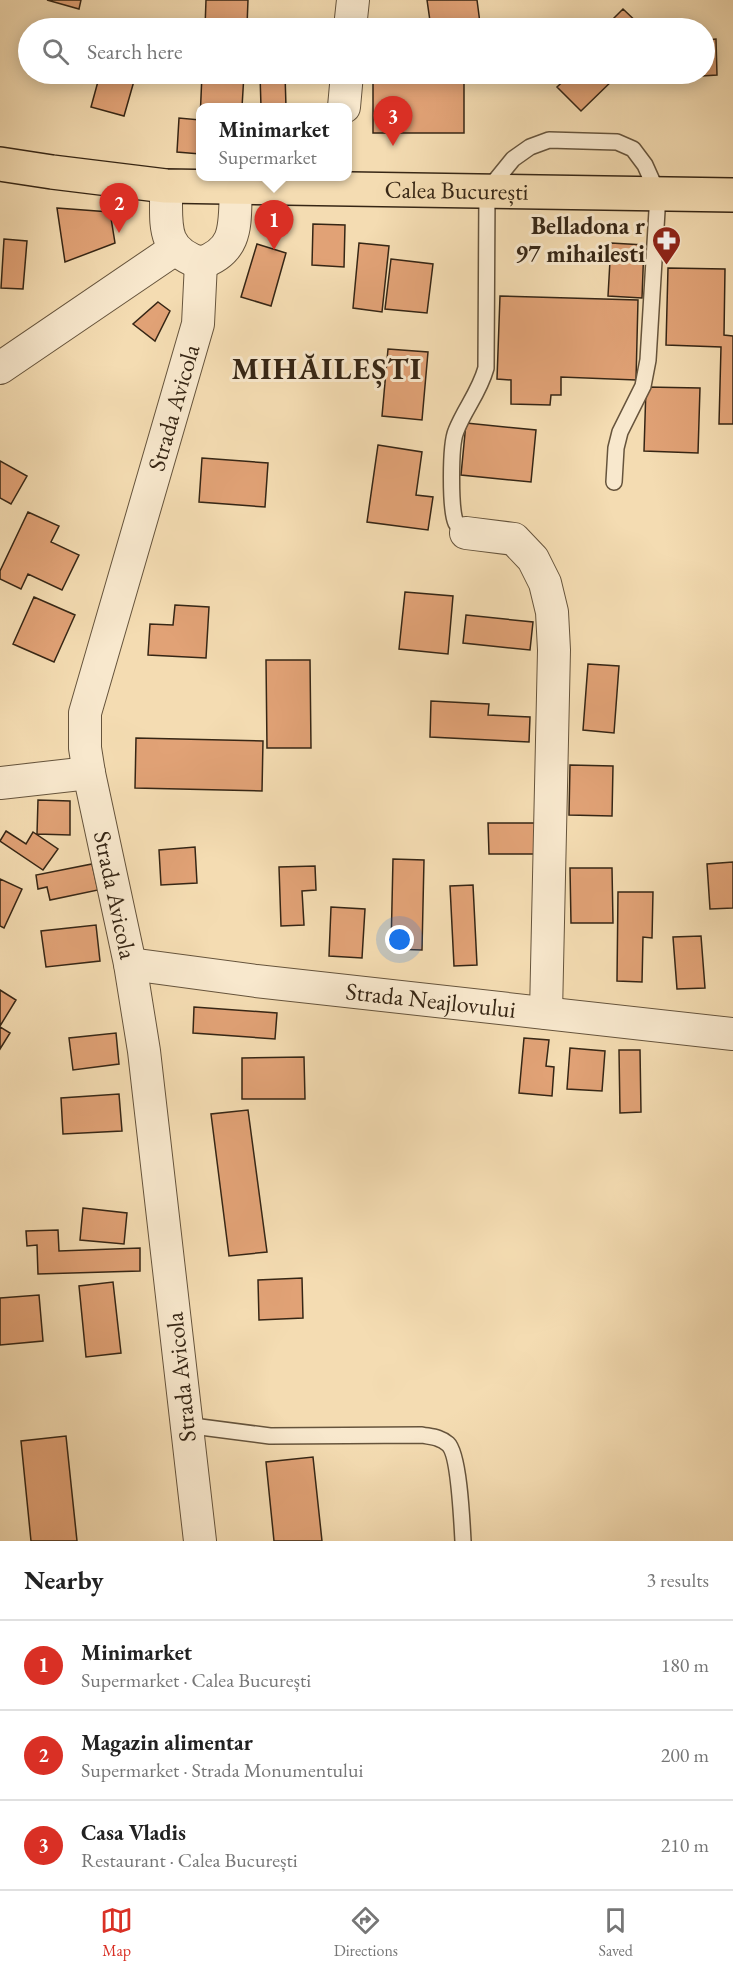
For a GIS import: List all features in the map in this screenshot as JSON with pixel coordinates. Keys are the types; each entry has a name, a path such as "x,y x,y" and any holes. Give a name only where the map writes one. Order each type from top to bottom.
{"main road":[{"name":"Calea București","path":"0,164 166,186 236,187 340,182 487,191 733,195"}],"street":[{"path":"351,18 353,0"},
{"path":"344,103 346,84"},
{"name":"Strada Avicola","path":"166,186 167,229 188,256 198,324 86,713 85,748 130,964 144,1051 200,1541"},
{"path":"0,368 188,256 221,254 231,240 236,187"},
{"path":"466,533 514,539 533,559 545,584 552,612 554,650 546,1013"},
{"path":"0,783 89,772"},
{"name":"Strada Neajlovului","path":"130,964 256,981 733,1034"}],"lane":[{"path":"466,533 457,526 453,513 453,458 455,433 480,387 486,368 487,191 513,159 531,147 549,140 617,142 633,149 645,165 658,194 648,360 643,386 620,432 616,448 614,482"},
{"path":"185,1425 270,1436 422,1435 438,1438 450,1446 455,1459 464,1541"}],"building":[{"path":"47,0 81,0 79,9"},
{"path":"206,0 248,0 247,18 205,18"},
{"path":"427,0 477,0 479,18 430,18"},
{"path":"623,9 632,18 614,18"},
{"path":"715,39 717,75 715,75"},
{"path":"97,84 133,84 124,116 91,107"},
{"path":"202,84 243,84 242,103 201,103"},
{"path":"260,84 285,84 286,103 261,103"},
{"path":"373,84 464,84 464,133 373,133"},
{"path":"560,84 609,84 581,111 557,87"},
{"path":"179,118 196,120 196,154 177,152"},
{"path":"57,208 110,212 115,243 65,262"},
{"path":"313,224 345,225 344,267 312,265"},
{"path":"4,239 27,241 23,289 1,288"},
{"path":"359,243 389,246 382,312 353,308"},
{"path":"611,243 644,245 642,298 608,296"},
{"path":"257,244 286,253 271,306 241,297"},
{"path":"391,259 433,264 427,313 385,309"},
{"path":"668,268 725,269 724,335 733,336 733,424 719,424 721,347 666,345"},
{"path":"500,296 638,300 636,380 561,377 561,395 551,395 550,405 511,404 511,380 497,379"},
{"path":"158,302 170,311 155,341 133,324"},
{"path":"388,349 428,352 422,420 382,416"},
{"path":"646,387 700,388 698,453 644,451"},
{"path":"466,423 536,430 531,482 461,475"},
{"path":"378,445 422,452 416,495 433,497 428,530 367,522"},
{"path":"202,458 268,463 265,507 199,502"},
{"path":"0,461 27,476 11,504 0,498"},
{"path":"28,512 59,526 51,542 79,555 62,590 28,574 21,589 0,579 0,571"},
{"path":"405,592 453,596 448,654 399,649"},
{"path":"34,597 75,615 54,662 13,644"},
{"path":"175,605 209,607 206,658 148,655 150,624 173,625"},
{"path":"466,615 533,622 530,650 463,643"},
{"path":"266,660 310,660 311,748 267,748"},
{"path":"588,664 619,666 614,733 583,730"},
{"path":"431,701 489,704 488,715 530,717 529,742 430,737"},
{"path":"136,738 263,741 262,791 135,788"},
{"path":"570,765 613,766 612,816 569,815"},
{"path":"38,800 70,801 70,835 37,834"},
{"path":"488,823 535,823 535,854 489,854"},
{"path":"6,831 26,844 33,832 58,849 43,870 0,841"},
{"path":"195,847 197,883 161,885 159,850"},
{"path":"393,859 424,860 422,950 391,949"},
{"path":"733,862 733,908 710,909 707,864"},
{"path":"92,864 98,890 50,900 47,887 38,889 36,875"},
{"path":"315,866 316,890 302,891 304,925 281,926 279,867"},
{"path":"570,868 612,868 613,923 571,923"},
{"path":"0,879 22,889 4,928 0,926"},
{"path":"473,885 477,965 454,966 450,886"},
{"path":"618,892 653,892 652,938 643,937 642,982 617,981"},
{"path":"331,907 365,909 362,958 329,956"},
{"path":"96,925 100,961 46,967 41,931"},
{"path":"701,936 705,988 677,989 673,937"},
{"path":"0,990 16,1000 0,1026"},
{"path":"194,1007 277,1013 275,1039 193,1033"},
{"path":"0,1027 10,1033 0,1049"},
{"path":"116,1033 119,1064 73,1070 69,1038"},
{"path":"524,1038 549,1040 546,1066 554,1067 552,1096 519,1093"},
{"path":"570,1048 605,1051 602,1091 567,1089"},
{"path":"619,1050 640,1050 641,1112 620,1113"},
{"path":"304,1057 305,1099 242,1099 242,1058"},
{"path":"119,1094 122,1131 63,1134 61,1098"},
{"path":"248,1110 267,1252 229,1256 211,1114"},
{"path":"83,1208 127,1213 124,1244 80,1240"},
{"path":"58,1230 59,1251 140,1248 140,1271 38,1274 37,1245 27,1246 26,1231"},
{"path":"302,1278 303,1318 259,1320 258,1280"},
{"path":"113,1282 121,1353 86,1357 79,1286"},
{"path":"39,1295 43,1341 0,1345 0,1298"},
{"path":"66,1436 77,1541 31,1541 21,1441"},
{"path":"313,1457 322,1541 274,1541 266,1462"}],"place":[{"name":"Casa Vladis","path":"393,146"},
{"name":"Magazin alimentar","path":"119,233"},
{"name":"Minimarket","path":"274,250"},
{"name":"Belladona r 97 mihailesti","path":"666,266"}],"district":[{"name":"MIHĂILEȘTI","path":"327,369"}]}
